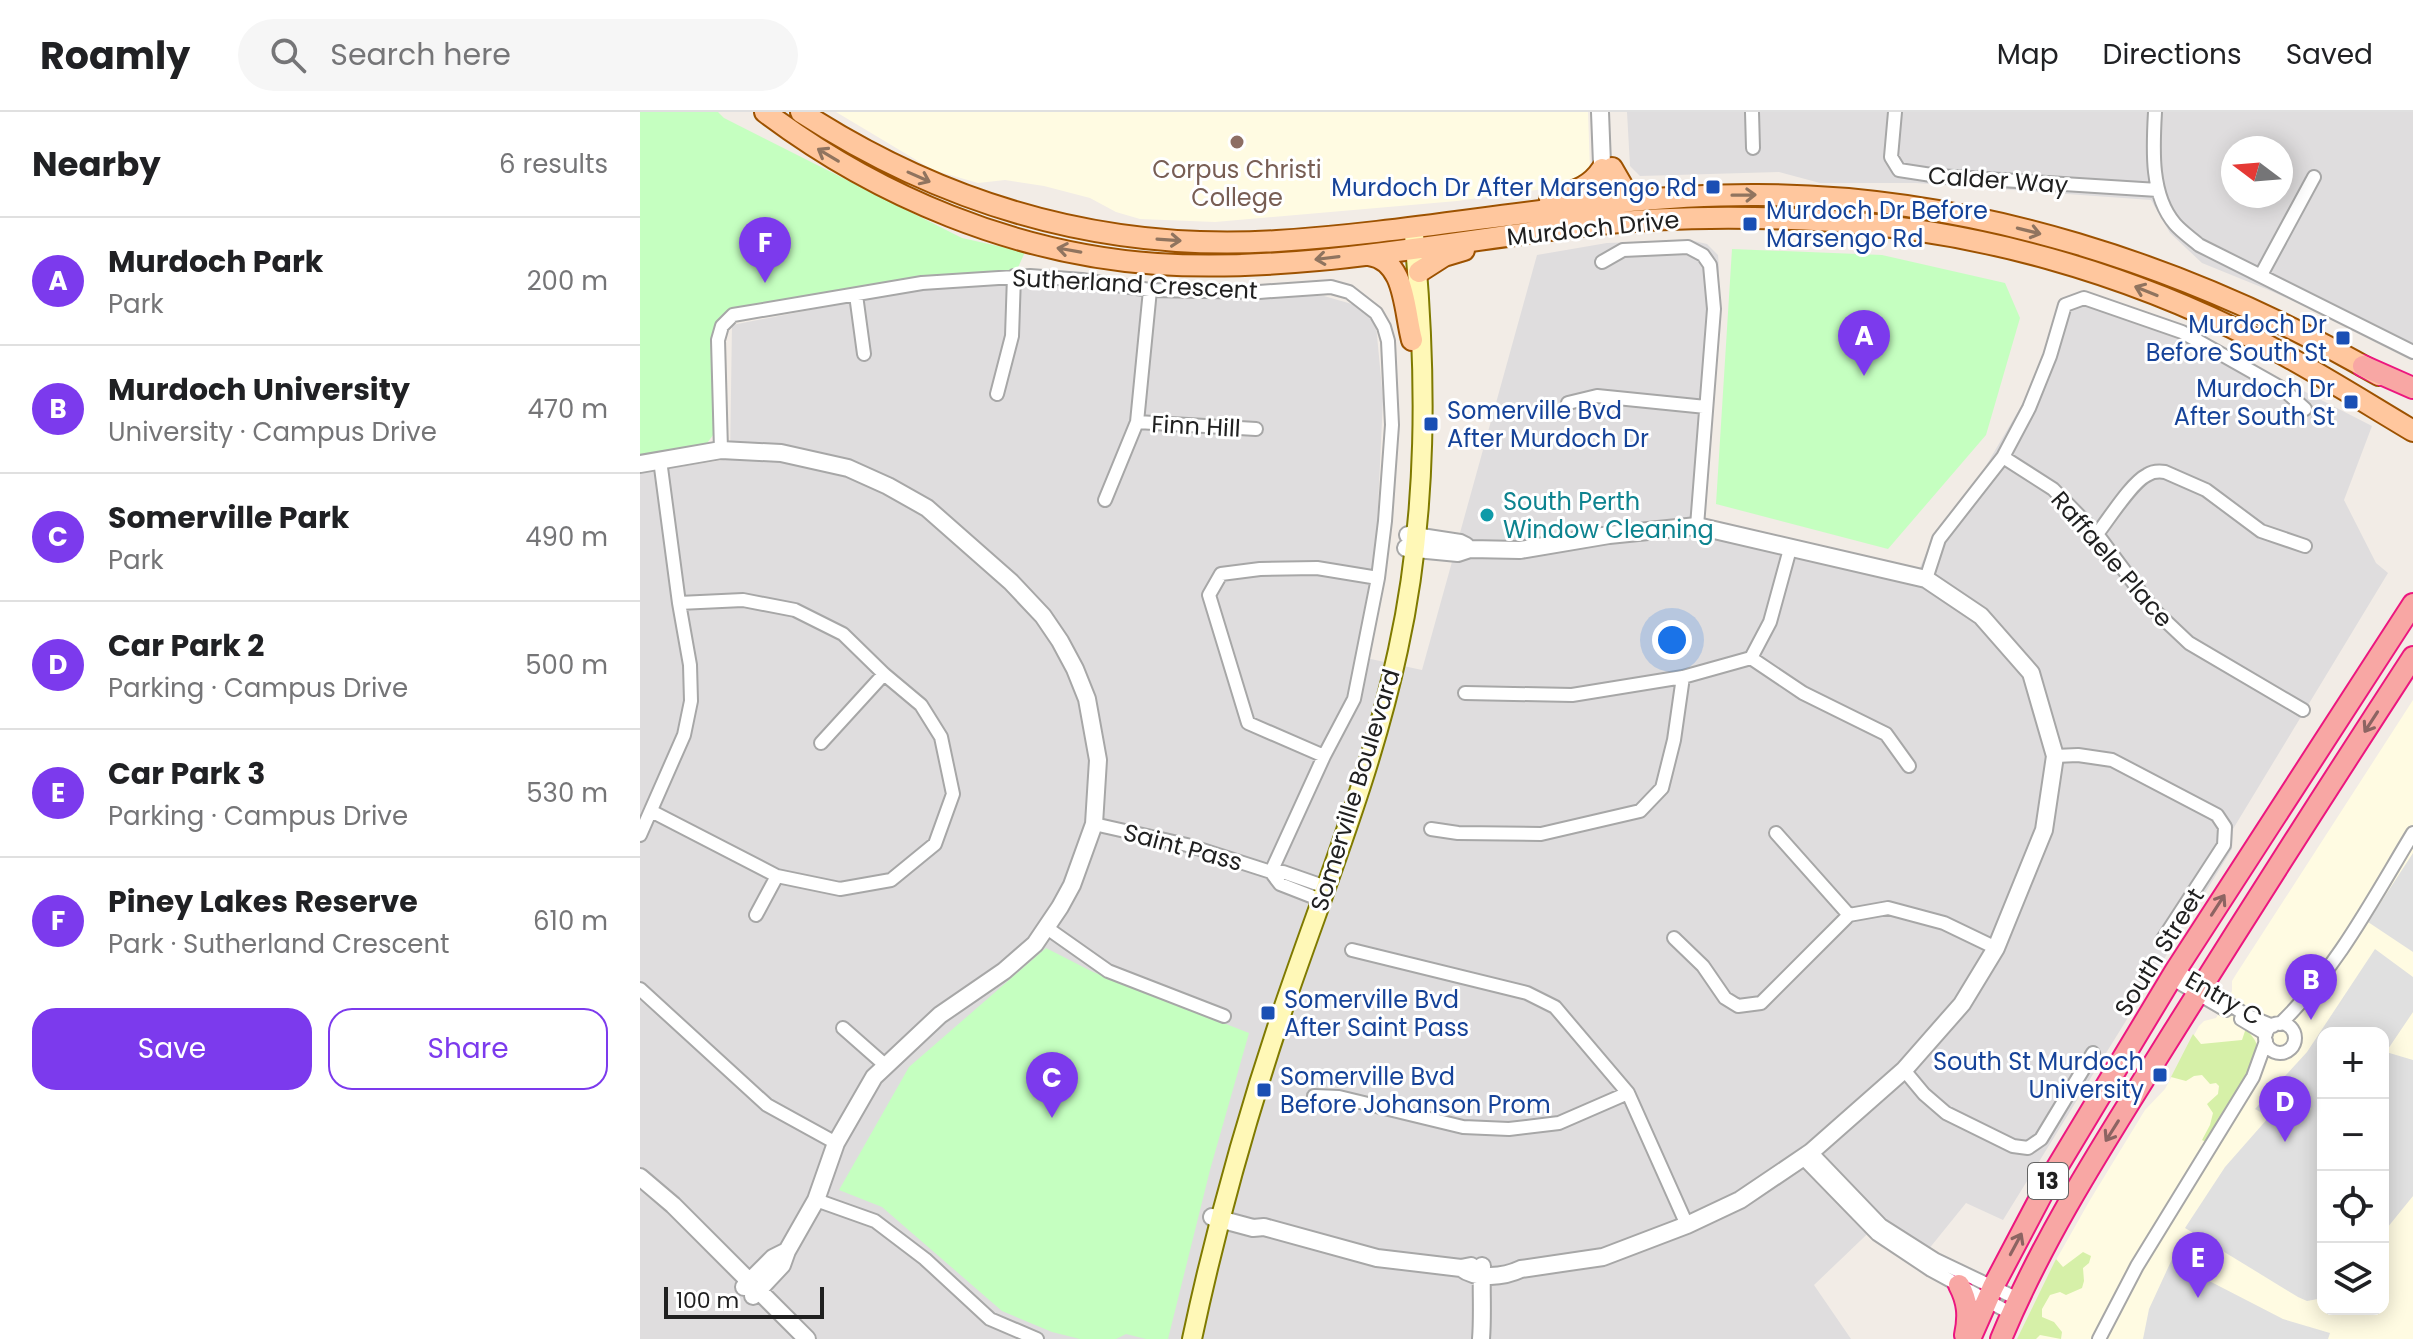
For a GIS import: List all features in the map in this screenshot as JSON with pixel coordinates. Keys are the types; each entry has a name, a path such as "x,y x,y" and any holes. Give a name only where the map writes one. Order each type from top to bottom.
{"highway":[{"path":"2363,366 2413,388"},
{"path":"2401,625 2413,589"},
{"name":"South Street","path":"1967,1339 2050,1179 2174,974 2413,604"},
{"name":"13","path":"2001,1339 2072,1196 2200,989 2413,657"},
{"path":"1959,1285 1969,1315 1967,1339"}],"main road":[{"name":"Murdoch Drive","path":"765,112 820,151 896,193 964,223 1054,248 1155,264 1211,266 1277,263 1590,225 1689,218 1784,219 1888,226 2011,248 2139,288 2241,332 2292,358 2413,431"},
{"name":"Murdoch Drive","path":"801,112 867,152 954,193 1059,225 1133,238 1279,241 1607,201 1753,195 1842,200 1960,215 2110,255 2191,285 2312,338 2413,395"},
{"path":"1504,214 1580,190 1607,169 1638,199"},
{"name":"Somerville Boulevard","path":"1408,227 1412,340 1412,542"},
{"path":"1419,272 1444,256 1546,231"},
{"name":"Somerville Boulevard","path":"1183,1339 1272,1014 1320,892 1388,663 1412,542 1423,418 1419,272 1410,249"},
{"path":"1362,254 1378,256 1393,268 1401,286 1412,340"},
{"name":"Somerville Boulevard","path":"1192,1339 1218,1214"}],"street":[{"path":"1590,225 1614,189 1607,169 1600,112"},
{"path":"1607,169 1609,112"},
{"path":"1752,112 1753,148"},
{"name":"Calder Way","path":"1895,112 1891,157 1899,170 1938,176 2158,190"},
{"path":"2155,112 2153,162 2158,190 2173,222 2199,245 2413,352"},
{"path":"2261,275 2314,177"},
{"path":"1607,201 1612,207 1630,213 1654,212 1689,218"},
{"path":"1602,262 1623,250 1674,247 1693,249 1707,260 1712,273 1714,309 1697,526"},
{"path":"997,394 1012,336 1014,276"},
{"name":"Sutherland Crescent","path":"721,450 718,340 719,331 733,315 922,283 1014,276 1082,280 1150,290 1259,292 1331,287 1349,292 1364,302 1376,313 1388,341 1392,425 1378,578 1354,699 1271,872"},
{"path":"1105,500 1137,422 1150,290"},
{"path":"856,295 864,354"},
{"path":"1926,579 1939,539 2003,457 2029,408 2050,356 2065,305 2084,298 2182,332 2283,389 2305,409"},
{"path":"1568,403 1597,396 1706,407"},
{"name":"Finn Hill","path":"1137,422 1256,429"},
{"path":"640,464 721,450 781,453 831,463 868,476 927,508 1019,590 1043,616 1060,641 1087,699 1098,760 1094,824 1072,885 1047,928 1035,944 1004,971 940,1015 874,1077 836,1143 816,1200 787,1251 773,1258 751,1289"},
{"name":"Raffaele Place","path":"2003,457 2053,489 2097,534 2153,609 2189,643 2303,710"},
{"path":"640,835 684,735 691,701 690,665 660,460"},
{"path":"2097,534 2138,481 2149,473 2160,471 2206,490 2261,531 2305,546"},
{"path":"1218,1214 1255,1218 1264,1227 1377,1258 1461,1268 1469,1274 1486,1271 1509,1275 1521,1269 1603,1257 1687,1225 1740,1200 1807,1155 1904,1070 1962,1004 1996,948 2044,830 2055,756 2031,673 1981,616 1926,579 1697,526 1609,535 1520,550 1470,549 1460,543 1412,542"},
{"path":"1465,693 1572,695 1683,677 1751,658 1770,622 1790,549"},
{"path":"1324,756 1248,723 1209,595 1221,574 1260,569 1317,568 1378,578"},
{"path":"651,811 777,876 840,889 891,880 935,844 953,794 941,737 921,705 843,634 795,610 743,600 679,603"},
{"path":"1751,658 1803,693 1886,734 1909,766"},
{"path":"821,743 884,674"},
{"path":"1431,829 1458,833 1541,834 1640,811 1662,788 1674,740 1683,677"},
{"path":"2055,756 2078,755 2112,760 2217,815 2225,827 2224,845 2161,942"},
{"name":"Saint Pass","path":"1094,824 1187,845 1271,872 1280,884 1320,892"},
{"path":"1776,833 1849,915"},
{"path":"2099,1339 2137,1266 2253,1077 2275,1031 2301,1004 2354,929 2413,833"},
{"path":"756,915 777,876"},
{"path":"1674,938 1703,966 1725,998 1738,1006 1761,1003 1849,915 1888,908 1944,923 1996,948"},
{"path":"1047,928 1108,971 1224,1016"},
{"path":"1352,950 1527,993 1555,1007 1628,1093 1687,1225"},
{"name":"Entry C","path":"2174,974 2275,1031 2272,1051 2283,1053"},
{"path":"640,989 767,1105 836,1143"},
{"path":"843,1028 885,1065"},
{"path":"2253,1077 2275,1057 2293,1047 2295,1035 2275,1031"},
{"path":"1904,1070 1924,1094 1946,1113 2013,1146 2028,1148 2041,1139 2093,1053"},
{"path":"1314,1096 1339,1097 1463,1127 1509,1129 1559,1123 1628,1093"},
{"path":"1807,1155 1881,1225 2015,1306"},
{"path":"1807,1155 1877,1234 1959,1285 1990,1293"},
{"path":"640,1177 673,1205 797,1339"},
{"path":"640,1186 807,1339"},
{"path":"816,1200 875,1221 925,1259 990,1319 1037,1339"},
{"path":"1481,1339 1483,1307 1489,1292 1486,1271"}],"shaded area":[{"name":"Corpus Christi College","path":"836,112 1588,112 1590,170 1577,179 1550,188 1457,201 1215,222 1140,219 1116,212 1090,198 1044,186 1005,180 978,183 933,170"},
{"path":"1627,112 2413,112 2413,355 2202,263 2170,233 2151,200 1916,183 1820,183 1779,172 1640,176 1630,166"},
{"path":"1690,240 1707,244 1718,255 1719,268 1703,521 1918,572 1931,542 1980,476 2033,386 2061,302 2081,293 2178,327 2372,426 2344,500 2376,563 2388,573 2233,829 2232,849 2003,1220 1966,1203 1928,1250 1884,1218 1814,1285 1851,1339 640,1339 640,473 730,459 732,325 944,284 1023,280 1134,295 1324,296 1362,307 1376,325 1383,399 1376,551 1366,658 1422,670 1537,255 1607,243"},
{"path":"2413,700 2413,1339 2018,1339 2056,1260 2090,1200 2145,1110 2165,1089 2199,1026 2216,1018 2232,991 2232,981"},
{"path":"2413,853 2413,952 2368,922"},
{"path":"2375,949 2413,977 2413,1012 2389,1048 2389,1027 2324,1027"},
{"path":"2317,1037 2317,1299 2307,1301 2185,1228 2225,1167 2269,1117 2255,1109"},
{"path":"2389,1053 2413,1060 2413,1196 2389,1226"},
{"path":"2173,1257 2186,1269 2283,1319 2330,1333 2328,1339 2143,1339 2149,1309"}],"green space":[{"path":"640,112 718,112 724,118 962,238 1025,252 1016,272 927,276 722,315 713,332 716,431 705,446 640,456"},
{"path":"1732,249 1882,255 2005,283 2020,318 1986,435 1888,549 1716,504"},
{"path":"1046,948 1093,972 1249,1033 1210,1170 1168,1339 1146,1339 1126,1334 1116,1339 1080,1339 1052,1332 1002,1311 882,1207 839,1190 909,1067"},
{"path":"2247,1030 2257,1046 2256,1055 2236,1095 2206,1142 2202,1140 2213,1113 2207,1104 2218,1094 2219,1086 2210,1084 2202,1075 2186,1081 2171,1077 2193,1034 2201,1044 2242,1040"},
{"path":"2083,1252 2091,1256 2083,1268 2082,1288 2066,1295 2060,1292 2050,1295 2042,1309 2042,1317 2054,1322 2062,1332 2061,1339 2040,1335 2036,1339 2017,1339 2056,1259 2063,1267"}],"place":[{"name":"Corpus Christi College","path":"1237,142"},
{"name":"Murdoch Dr After Marsengo Rd","path":"1713,187"},
{"name":"Murdoch Dr Before Marsengo Rd","path":"1750,224"},
{"name":"Piney Lakes Reserve","path":"765,283"},
{"name":"Murdoch Dr Before South St","path":"2343,338"},
{"name":"Murdoch Park","path":"1864,376"},
{"name":"Murdoch Dr After South St","path":"2351,402"},
{"name":"Somerville Bvd After Murdoch Dr","path":"1431,424"},
{"name":"South Perth Window Cleaning","path":"1487,515"},
{"name":"Somerville Bvd After Saint Pass","path":"1268,1013"},
{"name":"Murdoch University","path":"2311,1020"},
{"name":"South St Murdoch University","path":"2160,1075"},
{"name":"Somerville Bvd Before Johanson Prom","path":"1264,1090"},
{"name":"Somerville Park","path":"1052,1118"},
{"name":"Car Park 2","path":"2285,1142"},
{"name":"Car Park 3","path":"2198,1298"}]}
